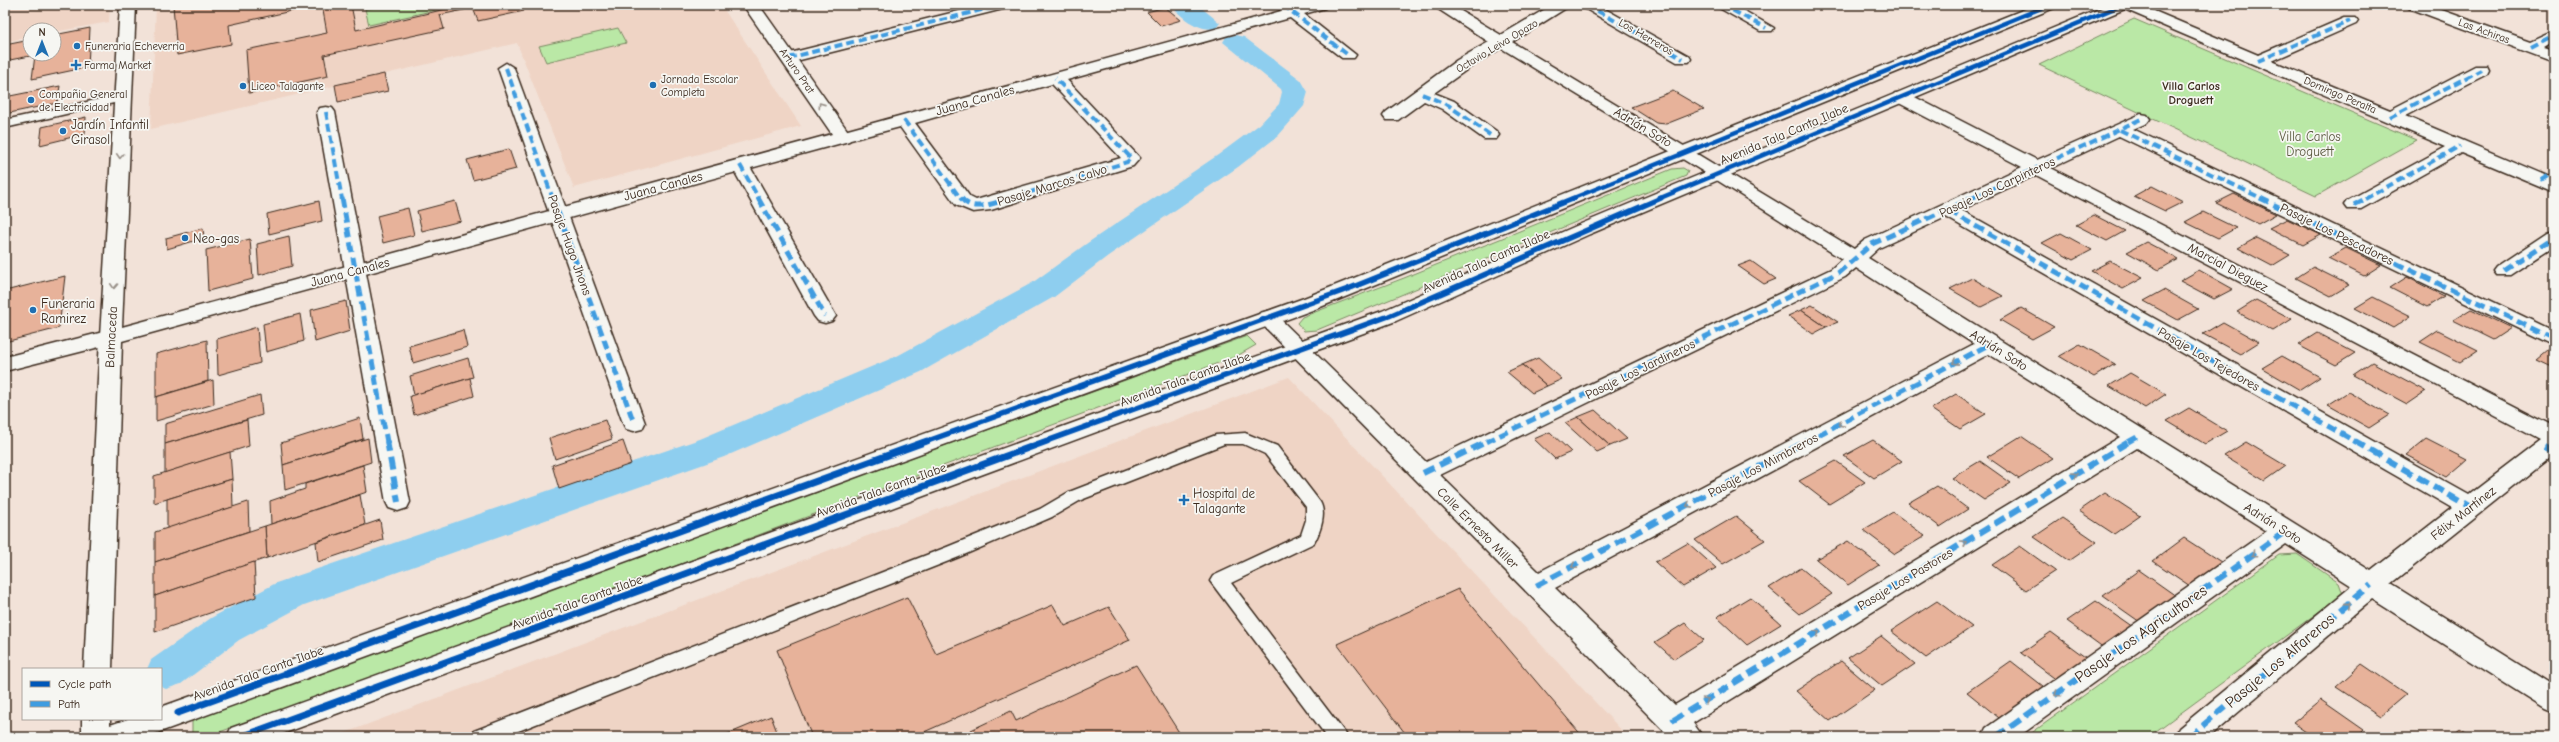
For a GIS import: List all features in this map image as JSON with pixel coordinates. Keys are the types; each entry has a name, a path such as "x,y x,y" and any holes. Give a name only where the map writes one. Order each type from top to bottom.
{"street":[{"name":"Balmaceda","path":"98,668 111,337 128,5"},
{"name":"Arturo Prat","path":"751,5 843,137"},
{"path":"788,58 1002,5"},
{"name":"Juana Canales","path":"5,364 111,337 843,137 1055,78 1288,9 1320,5"},
{"name":"Adrián Soto","path":"1440,5 1719,173 2554,700"},
{"name":"Octavio Leiva Opazo","path":"1392,116 1463,64 1563,5"},
{"name":"Los Herreros","path":"1587,5 1683,59"},
{"path":"1722,5 1766,28"},
{"name":"Avenida Tala Canta Ilabe","path":"162,719 1267,318 1458,245 2049,5"},
{"name":"Avenida Tala Canta Ilabe","path":"242,737 1389,316 1525,255 1901,96 2122,5"},
{"name":"Domingo Peralta","path":"2126,5 2460,146 2549,179"},
{"name":"Las Achiras","path":"2414,5 2554,57"},
{"path":"1288,9 1348,55"},
{"path":"2258,61 2350,21"},
{"path":"2531,48 2554,36"},
{"name":"Pasaje Hugo Jhons","path":"506,68 634,423"},
{"path":"2390,117 2481,70"},
{"name":"Pasaje Marcos Calvo","path":"904,120 963,202 973,206 984,206 1128,162 1131,158 1055,78"},
{"path":"1422,94 1448,105 1490,135"},
{"name":"Marcial Dieguez","path":"1901,96 2552,445"},
{"path":"326,112 398,502"},
{"name":"Pasaje Los Carpinteros","path":"1854,259 1872,244 1949,211 2141,119"},
{"name":"Pasaje Los Pescadores","path":"2120,130 2554,339"},
{"path":"2354,205 2460,146"},
{"path":"740,165 825,316"},
{"name":"Pasaje Los Tejedores","path":"1949,211 2470,507"},
{"path":"2502,271 2554,236"},
{"name":"Pasaje Los Jardineros","path":"1423,473 1838,273 1854,259"},
{"name":"Calle Ernesto Miller","path":"1267,318 1681,729"},
{"name":"Pasaje Los Mimbreros","path":"1536,586 1990,344"},
{"name":"Pasaje Los Pastores","path":"1681,729 2137,437"},
{"name":"Félix Martínez","path":"2371,585 2552,445"},
{"name":"Pasaje Los Agricultores","path":"1996,737 2286,531"},
{"name":"Pasaje Los Alfareros","path":"2189,737 2371,585"},
{"path":"96,720 96,737"},
{"name":"Avenida Tala Canta Ilabe","path":"112,737 159,720"}],"lane":[{"path":"5,124 123,98"},
{"path":"481,737 953,552 1046,513 1075,496 1115,480 1222,439 1245,438 1271,450 1314,506 1314,520 1308,539 1219,581 1338,737"}],"shaded area":[{"path":"5,5 110,5 109,22 62,31 62,22 22,22 22,39 5,42"},
{"path":"156,5 721,5 801,126 574,188 517,43 151,129"},
{"name":"Hospital de Talagante","path":"1289,377 1628,737 334,737"}],"green space":[{"path":"387,5 448,5 449,7 369,25 365,9"},
{"name":"Villa Carlos Droguett","path":"2134,19 2416,140 2316,196 2039,65"},
{"path":"618,28 626,43 546,62 539,46"},
{"path":"1683,168 1688,171 1686,176 1317,330 1304,331 1297,323 1302,317 1404,278 1672,169"},
{"path":"1247,336 1256,345 1237,356 622,586 206,737 192,737 192,718"},
{"path":"2297,554 2339,583 2343,594 2148,737 2026,737 2279,555"}],"building":[{"path":"173,5 318,5 229,25 231,44 177,55"},
{"path":"322,5 351,5 356,30 463,5 521,5 524,11 478,21 473,8 440,15 444,29 324,55 328,76 249,93 246,50 327,33"},
{"path":"1165,7 1181,20 1161,26 1147,12"},
{"path":"90,28 88,67 32,79 34,62 62,62 62,33"},
{"path":"22,42 22,58 5,61 5,45"},
{"path":"384,74 388,91 338,102 335,85"},
{"name":"Compañia General de Electricidad","path":"60,86 57,103 5,114 5,97"},
{"path":"1673,91 1704,109 1666,124 1656,123 1631,107"},
{"name":"Jardín Infantil Girasol","path":"86,117 85,134 40,145 42,127"},
{"path":"509,149 516,169 473,180 467,160"},
{"path":"2152,186 2183,202 2165,211 2134,196"},
{"path":"2234,194 2276,214 2258,224 2216,203"},
{"path":"319,201 322,221 269,234 267,214"},
{"path":"455,201 461,221 422,231 417,211"},
{"path":"408,208 414,235 383,243 377,216"},
{"path":"2203,212 2236,228 2218,238 2185,222"},
{"path":"2094,215 2125,231 2107,241 2076,225"},
{"path":"2287,219 2321,235 2303,245 2269,228"},
{"name":"Neo-gas","path":"203,228 204,238 167,249 166,238"},
{"path":"2061,233 2092,250 2073,260 2042,243"},
{"path":"289,236 292,266 259,275 257,244"},
{"path":"2256,238 2290,255 2272,266 2238,248"},
{"path":"250,239 253,279 208,291 206,250"},
{"path":"2146,242 2178,259 2159,270 2127,252"},
{"path":"2346,248 2381,265 2364,276 2328,258"},
{"path":"1751,261 1776,279 1764,284 1738,266"},
{"path":"2110,261 2143,278 2123,289 2091,271"},
{"path":"2313,267 2349,285 2331,296 2296,278"},
{"path":"2199,270 2233,289 2214,299 2180,281"},
{"name":"Funeraria Ramirez","path":"65,276 59,328 5,342 5,291"},
{"path":"2407,277 2444,296 2427,307 2390,288"},
{"path":"1972,278 2003,296 1981,307 1950,289"},
{"path":"2164,290 2198,309 2178,320 2144,301"},
{"path":"2373,297 2411,316 2393,328 2355,308"},
{"path":"2256,300 2292,319 2273,331 2237,312"},
{"path":"346,301 350,331 315,342 311,310"},
{"path":"1812,305 1838,322 1826,327 1801,310"},
{"path":"2021,308 2054,327 2032,339 2000,320"},
{"path":"2471,309 2511,328 2493,340 2453,320"},
{"path":"1801,310 1826,327 1813,334 1788,316"},
{"path":"300,314 304,341 266,352 263,324"},
{"path":"2223,322 2259,342 2240,354 2203,334"},
{"path":"257,327 260,363 218,375 217,339"},
{"path":"463,330 467,347 413,363 409,346"},
{"path":"2438,330 2478,350 2460,362 2420,342"},
{"path":"2317,333 2355,353 2336,365 2298,345"},
{"path":"207,340 208,381 156,397 156,354"},
{"path":"2080,344 2115,364 2094,377 2059,356"},
{"path":"2554,346 2554,368 2537,360"},
{"path":"2282,356 2320,377 2300,390 2262,368"},
{"path":"468,358 473,377 414,395 410,376"},
{"path":"1538,358 1562,379 1547,386 1522,365"},
{"path":"2372,362 2426,391 2407,404 2353,375"},
{"path":"1522,365 1547,386 1532,393 1507,372"},
{"path":"2130,373 2166,394 2145,408 2109,386"},
{"path":"470,378 474,396 414,415 410,396"},
{"path":"213,380 214,404 156,421 156,397"},
{"path":"2348,392 2389,415 2369,428 2328,405"},
{"path":"1956,394 1986,414 1960,429 1931,409"},
{"path":"260,395 262,415 165,444 165,424"},
{"path":"2189,408 2227,431 2205,444 2167,421"},
{"path":"1595,410 1627,439 1610,446 1578,417"},
{"path":"1578,417 1610,446 1597,452 1565,423"},
{"path":"360,418 363,439 283,465 281,443"},
{"path":"247,420 249,446 165,473 165,444"},
{"path":"605,420 612,439 555,459 549,438"},
{"path":"1550,432 1571,452 1555,459 1534,439"},
{"path":"2021,436 2053,458 2019,479 1987,457"},
{"path":"368,438 371,462 285,490 283,465"},
{"path":"2426,439 2467,460 2447,477 2406,455"},
{"path":"1873,440 1902,461 1874,478 1844,456"},
{"path":"623,441 631,464 559,489 552,465"},
{"path":"2246,442 2286,466 2265,481 2224,456"},
{"path":"230,452 232,479 154,503 154,476"},
{"path":"1836,461 1865,482 1829,504 1799,481"},
{"path":"1980,461 2011,483 1984,500 1952,478"},
{"path":"363,465 367,492 271,524 270,501 305,489 305,484"},
{"path":"232,479 233,507 167,529 167,499"},
{"path":"1937,486 1968,509 1940,527 1908,503"},
{"path":"2105,493 2140,516 2114,534 2079,511"},
{"path":"360,495 365,525 267,558 265,526"},
{"path":"248,502 249,531 155,562 155,532"},
{"path":"1893,512 1925,536 1895,554 1863,530"},
{"path":"1736,516 1765,540 1723,564 1695,540"},
{"path":"2062,518 2097,542 2069,561 2034,537"},
{"path":"380,520 383,540 318,562 316,542"},
{"path":"265,526 267,558 155,596 155,562"},
{"path":"2184,538 2221,562 2190,586 2153,561"},
{"path":"1848,541 1879,565 1848,585 1816,559"},
{"path":"1688,543 1716,568 1683,587 1655,562"},
{"path":"2020,546 2055,571 2026,590 1992,565"},
{"path":"254,562 256,597 155,632 155,596"},
{"path":"1801,568 1832,594 1800,614 1769,588"},
{"path":"2139,570 2176,596 2140,622 2103,596"},
{"path":"1458,589 1583,737 1408,737 1337,644"},
{"path":"907,597 936,654 1053,605 1065,626 1109,607 1130,640 913,737 812,737 777,650"},
{"path":"1750,597 1781,624 1747,645 1717,617"},
{"path":"1937,601 1972,627 1926,658 1891,631"},
{"path":"2096,601 2133,627 2104,648 2067,621"},
{"path":"1685,623 1704,640 1674,659 1655,642"},
{"path":"2051,632 2089,660 2058,681 2021,653"},
{"path":"1881,636 1915,664 1882,686 1848,658"},
{"path":"1841,661 1875,690 1830,721 1796,691"},
{"path":"2011,661 2048,690 2004,722 1967,692"},
{"path":"2362,664 2406,694 2380,716 2336,687"},
{"path":"1136,665 1182,737 974,737 971,730 1011,711 1016,721"},
{"path":"2321,700 2364,730 2357,737 2313,737 2293,723"},
{"path":"771,716 779,737 721,737"},
{"path":"2459,729 2471,737 2450,737"}],"waterway":[{"path":"1183,5 1208,23"},
{"path":"166,672 225,629 290,594 712,448 810,408 909,364 1043,290 1097,250 1228,161 1269,130 1291,106 1295,92 1292,85 1235,42"}],"marked path":[{"path":"788,58 1002,5"},
{"path":"1283,5 1348,55"},
{"path":"1587,5 1683,59"},
{"path":"1722,5 1766,28"},
{"path":"2258,61 2350,21"},
{"path":"2531,48 2554,36"},
{"path":"506,68 634,423"},
{"path":"2390,117 2481,70"},
{"path":"904,120 963,201 973,206 984,206 1127,162 1131,158 1055,78"},
{"path":"1422,94 1448,105 1490,135"},
{"path":"326,112 398,502"},
{"path":"1423,473 1838,273 1872,244 2141,119"},
{"path":"2120,130 2554,339"},
{"path":"2354,205 2460,146"},
{"path":"740,165 825,316"},
{"path":"2540,180 2554,172"},
{"path":"1949,211 2470,507"},
{"path":"2503,271 2554,237"},
{"path":"1536,586 1990,344"},
{"path":"1672,721 2137,437"},
{"path":"2546,448 2554,452"},
{"path":"1996,737 2286,531"},
{"path":"2189,737 2371,585"}],"cycle path":[{"path":"178,713 1348,289 2049,5"},
{"path":"241,737 1389,316 1583,230 2122,5"}],"place":[{"name":"Funeraria Echeverria","path":"77,46"},
{"name":"Farma Market","path":"76,65"},
{"name":"Jornada Escolar Completa","path":"653,85"},
{"name":"Liceo Talagante","path":"243,86"},
{"name":"Compañia General de Electricidad","path":"31,100"},
{"name":"Jardín Infantil Girasol","path":"63,131"},
{"name":"Neo-gas","path":"185,238"},
{"name":"Funeraria Ramirez","path":"33,310"},
{"name":"Hospital de Talagante","path":"1184,500"}],"district":[{"name":"Villa Carlos Droguett","path":"2191,93"}]}
